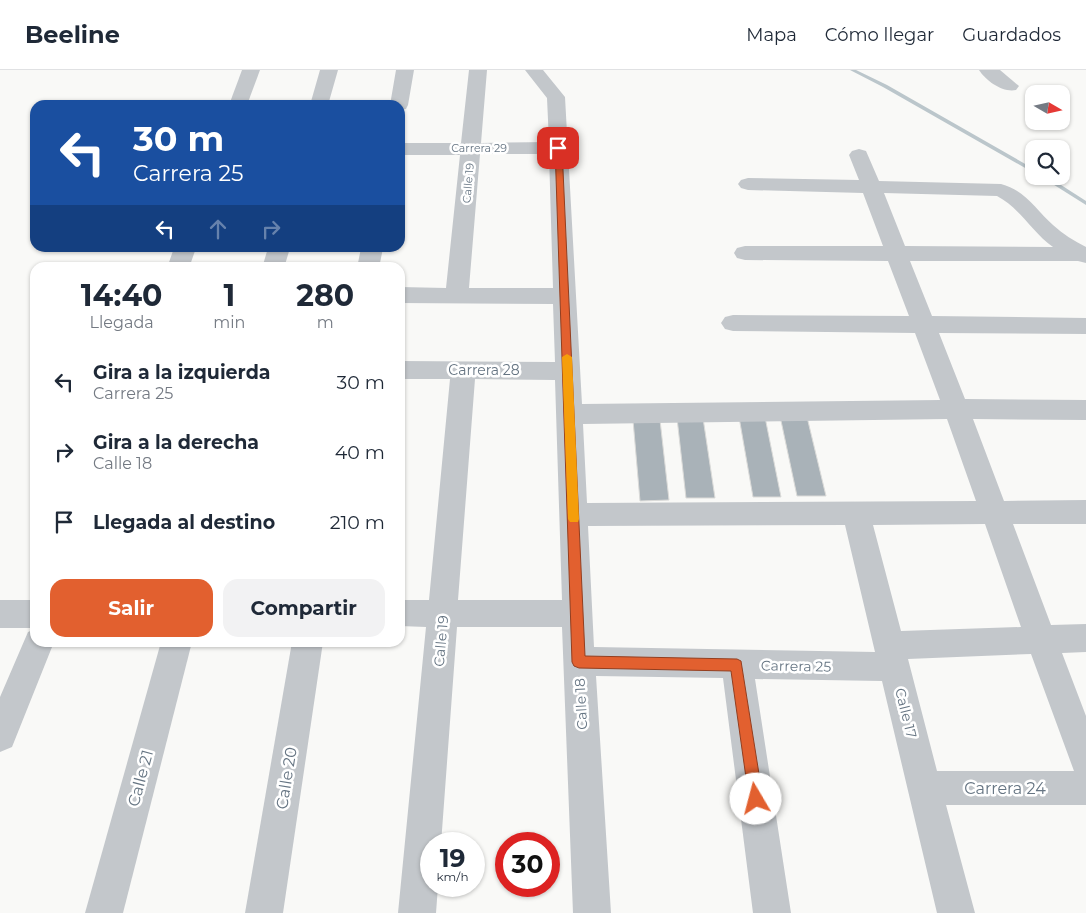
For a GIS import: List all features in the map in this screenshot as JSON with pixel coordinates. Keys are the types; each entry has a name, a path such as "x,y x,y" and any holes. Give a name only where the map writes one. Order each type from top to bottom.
{"street":[{"path":"240,100 251,70"},
{"path":"321,100 329,70"},
{"path":"400,100 406,70"},
{"name":"Calle 19","path":"457,295 478,70"},
{"name":"Calle 18","path":"534,70 556,97 557,106 579,662 592,913"},
{"path":"988,70 1010,86"},
{"name":"Carrera 29","path":"405,149 558,148"},
{"path":"859,155 995,512 1086,760"},
{"path":"748,184 1001,190 1007,192 1019,202 1046,231 1084,255"},
{"path":"745,253 896,252 1084,255"},
{"path":"405,295 564,296"},
{"path":"733,323 1086,326"},
{"name":"Calle 19","path":"417,913 444,612 463,369"},
{"name":"Carrera 28","path":"405,370 567,370"},
{"path":"570,414 956,409 1086,410"},
{"path":"574,515 1086,512"},
{"name":"Calle 17","path":"856,513 956,913"},
{"path":"405,613 577,614"},
{"path":"0,614 30,614"},
{"name":"Carrera 25","path":"579,662 737,665 891,656 1042,639 1086,638"},
{"path":"0,736 37,647"},
{"name":"Calle 21","path":"104,913 176,647"},
{"name":"Calle 20","path":"264,913 307,647"},
{"path":"737,665 772,913"},
{"name":"Carrera 24","path":"925,788 1086,788"}],"building":[{"path":"780,416 807,417 826,496 797,496"},
{"path":"739,417 765,417 781,497 753,497"},
{"path":"677,418 703,418 715,498 686,498"},
{"path":"633,420 660,420 669,500 640,501"}],"waterway":[{"path":"852,70 885,86 1025,166"},
{"path":"1057,185 1086,203"}],"slow traffic":[{"path":"567,357 574,519"}],"route":[{"path":"558,148 579,662 737,665 756,799"}]}
